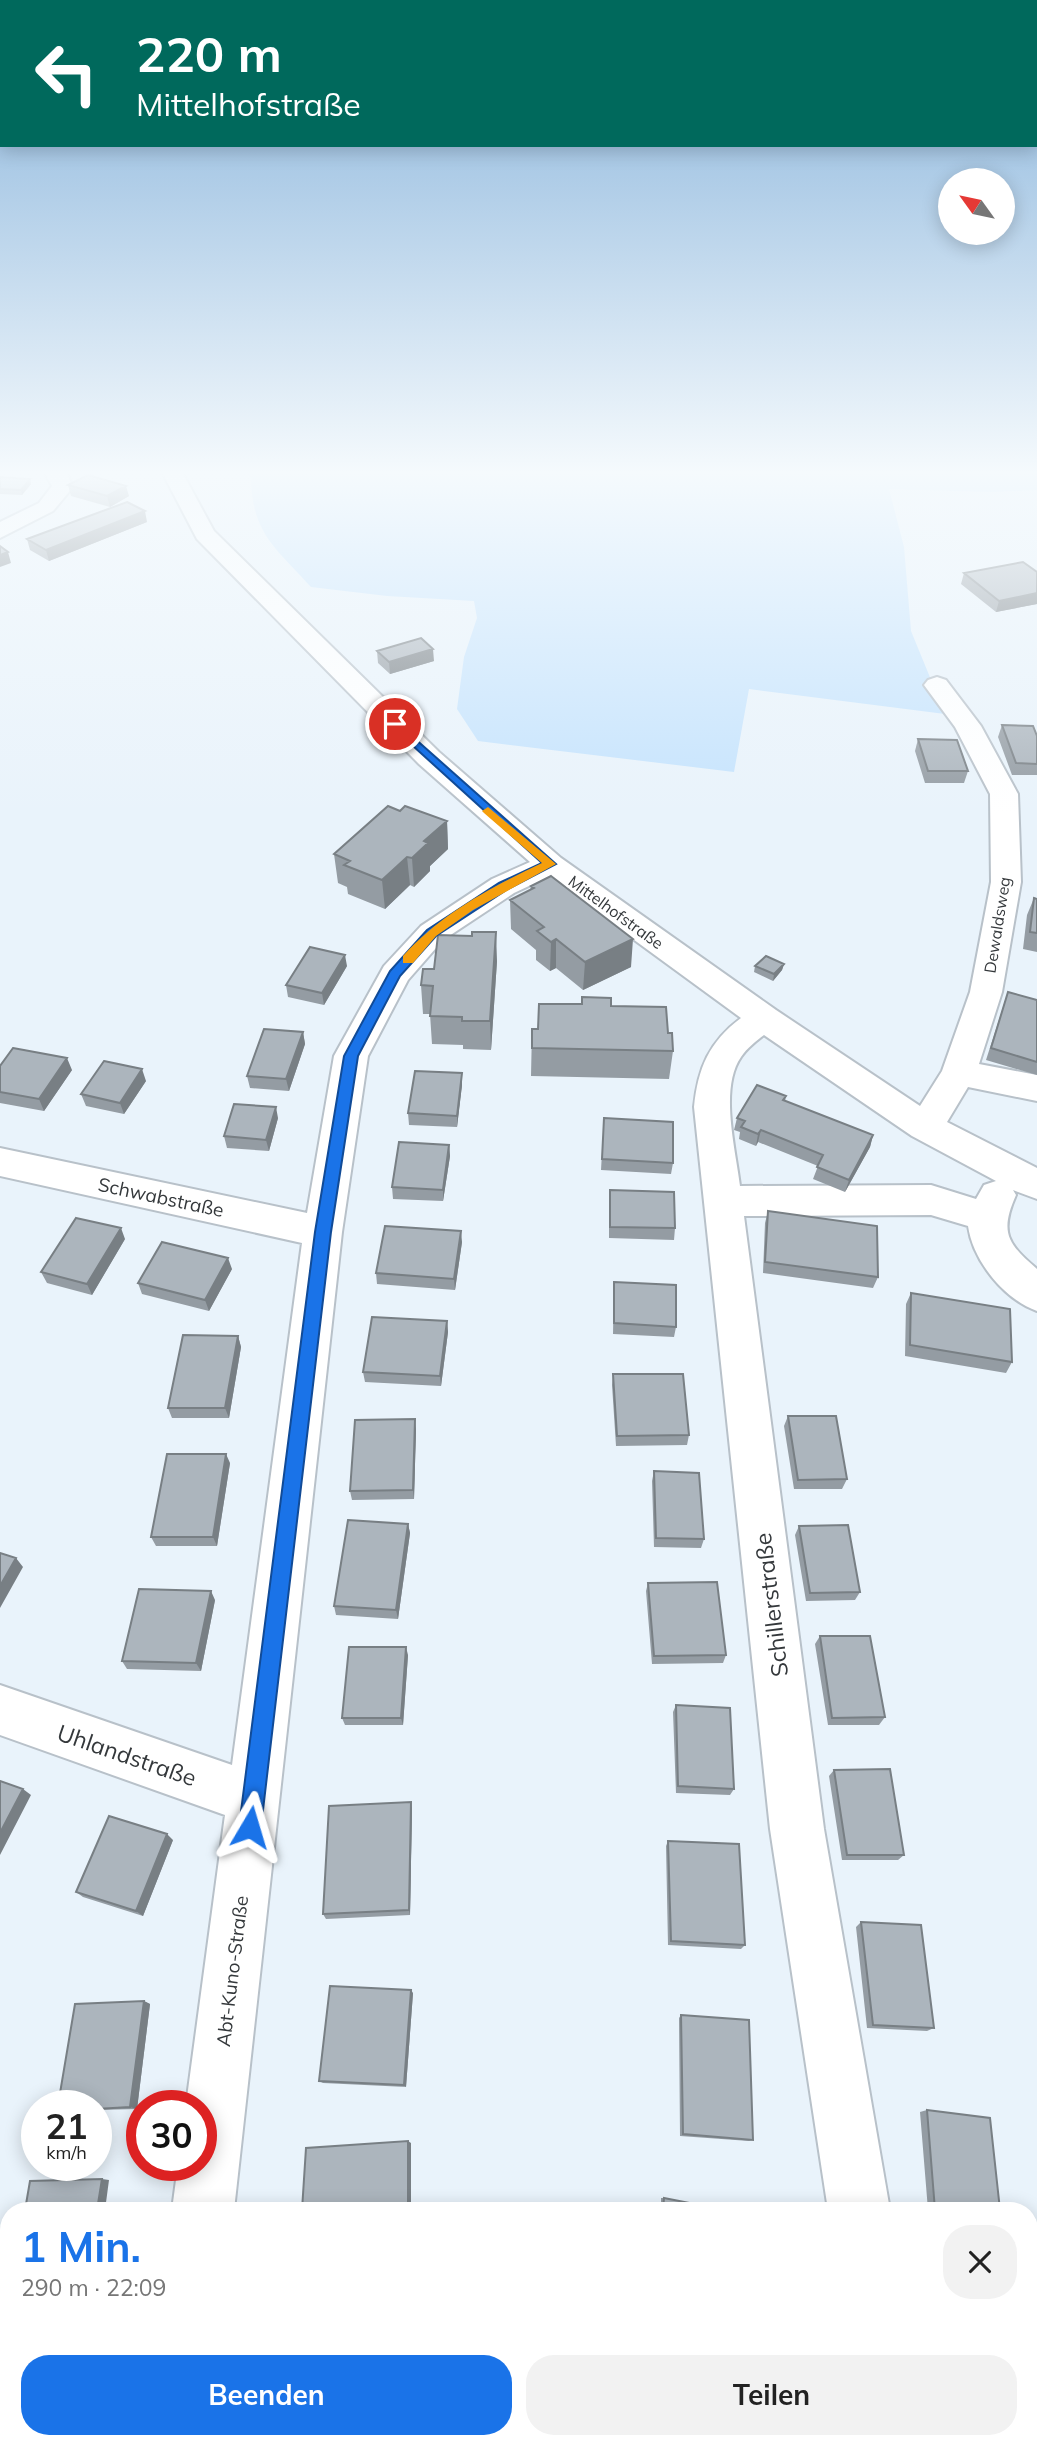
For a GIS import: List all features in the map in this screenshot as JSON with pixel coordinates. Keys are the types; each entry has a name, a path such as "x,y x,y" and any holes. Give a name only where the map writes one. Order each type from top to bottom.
{"street":[{"name":"Mittelhofstraße","path":"257,586 429,758 550,864 764,1018 925,1127 1024,1178"},
{"name":"Dewaldsweg","path":"925,1127 959,1073 986,992 1006,881 1003,794 968,726 937,685"},
{"name":"Abt-Kuno-Straße","path":"204,2202 323,1232 351,1056 395,974 432,933 503,886 550,864"},
{"name":"Schillerstraße","path":"764,1018 726,1047 715,1073 712,1107 797,1829 858,2202"},
{"path":"959,1073 1037,1088"},
{"name":"Schwabstraße","path":"0,1162 323,1232"},
{"path":"1024,1178 986,1217 985,1234 1000,1258 1037,1294"},
{"path":"723,1200 930,1200 986,1217"},
{"name":"Uhlandstraße","path":"0,1710 253,1799"}],"shaded area":[{"path":"907,586 911,631 945,714 749,689 734,772 478,741 457,709 464,657 477,618 474,601 387,596 311,587"}],"building":[{"path":"980,586 1037,586 1037,593 999,601"},
{"path":"421,638 433,649 389,662 377,651"},
{"path":"1002,725 1033,726 1037,736 1037,764 1016,763"},
{"path":"918,739 957,740 968,771 928,771"},
{"path":"388,806 400,811 405,806 447,821 424,841 428,843 412,858 407,857 382,880 344,865 350,861 334,854"},
{"path":"551,876 633,939 585,962 556,939 551,942 537,931 544,927 510,900"},
{"path":"1034,898 1037,899 1037,933 1030,932"},
{"path":"472,932 496,932 490,1021 462,1021 462,1017 430,1016 433,986 421,985 423,969 434,969 438,935 472,936"},
{"path":"310,947 345,955 322,993 286,985"},
{"path":"766,956 784,964 774,974 755,966"},
{"path":"1008,992 1037,1000 1037,1062 991,1048"},
{"path":"582,997 611,998 611,1006 666,1007 668,1033 672,1033 673,1051 532,1048 532,1029 538,1029 539,1004 582,1004"},
{"path":"264,1029 303,1032 286,1079 247,1076"},
{"path":"13,1048 67,1058 39,1099 0,1092 0,1066"},
{"path":"104,1061 142,1069 120,1103 81,1094"},
{"path":"415,1071 462,1073 457,1116 408,1113"},
{"path":"757,1085 786,1096 783,1100 873,1135 849,1180 817,1167 823,1155 761,1130 758,1134 741,1127 745,1121 737,1118"},
{"path":"234,1104 276,1107 266,1140 224,1136"},
{"path":"604,1118 673,1122 673,1163 602,1159"},
{"path":"399,1142 449,1145 443,1190 392,1187"},
{"path":"610,1190 674,1192 675,1228 610,1227"},
{"path":"768,1211 877,1226 878,1277 765,1262"},
{"path":"76,1218 121,1228 87,1284 41,1272"},
{"path":"385,1226 461,1231 454,1279 376,1273"},
{"path":"162,1242 228,1258 205,1300 138,1283"},
{"path":"614,1282 676,1285 676,1327 614,1323"},
{"path":"911,1293 1010,1309 1012,1362 910,1345"},
{"path":"372,1317 447,1321 440,1376 363,1372"},
{"path":"183,1335 238,1336 225,1408 168,1408"},
{"path":"613,1374 683,1374 689,1435 617,1436"},
{"path":"788,1416 836,1416 847,1479 798,1480"},
{"path":"415,1419 413,1490 350,1491 355,1420"},
{"path":"167,1454 226,1454 213,1537 151,1537"},
{"path":"654,1471 699,1473 704,1539 656,1538"},
{"path":"348,1520 408,1524 396,1610 334,1606"},
{"path":"848,1525 860,1592 810,1593 799,1526"},
{"path":"0,1553 16,1558 0,1586"},
{"path":"717,1582 726,1655 654,1656 648,1583"},
{"path":"139,1589 211,1591 196,1663 122,1661"},
{"path":"820,1636 870,1636 885,1717 832,1718"},
{"path":"349,1647 406,1647 401,1718 342,1718"},
{"path":"676,1705 730,1708 734,1789 678,1786"},
{"path":"890,1769 904,1855 847,1855 834,1770"},
{"path":"0,1781 23,1789 0,1833"},
{"path":"411,1802 409,1910 323,1914 329,1806"},
{"path":"109,1816 167,1834 136,1911 76,1892"},
{"path":"668,1841 739,1844 745,1945 671,1941"},
{"path":"861,1922 921,1925 934,2028 873,2025"},
{"path":"330,1986 411,1990 404,2085 319,2081"},
{"path":"144,2001 132,2090 126,2090 126,2107 112,2108 112,2090 61,2090 75,2004"},
{"path":"681,2015 749,2020 753,2140 683,2134"},
{"path":"927,2110 990,2118 999,2202 934,2202"},
{"path":"408,2141 408,2202 303,2202 306,2148"},
{"path":"30,2181 102,2181 98,2202 26,2202"},
{"path":"664,2198 684,2202 664,2202"}],"slow traffic":[{"path":"408,959 432,933 468,907 503,886 550,864 488,811"}],"route":[{"path":"250,1827 323,1232 351,1056 395,974 432,933 503,886 550,864 429,758 395,724"}]}
